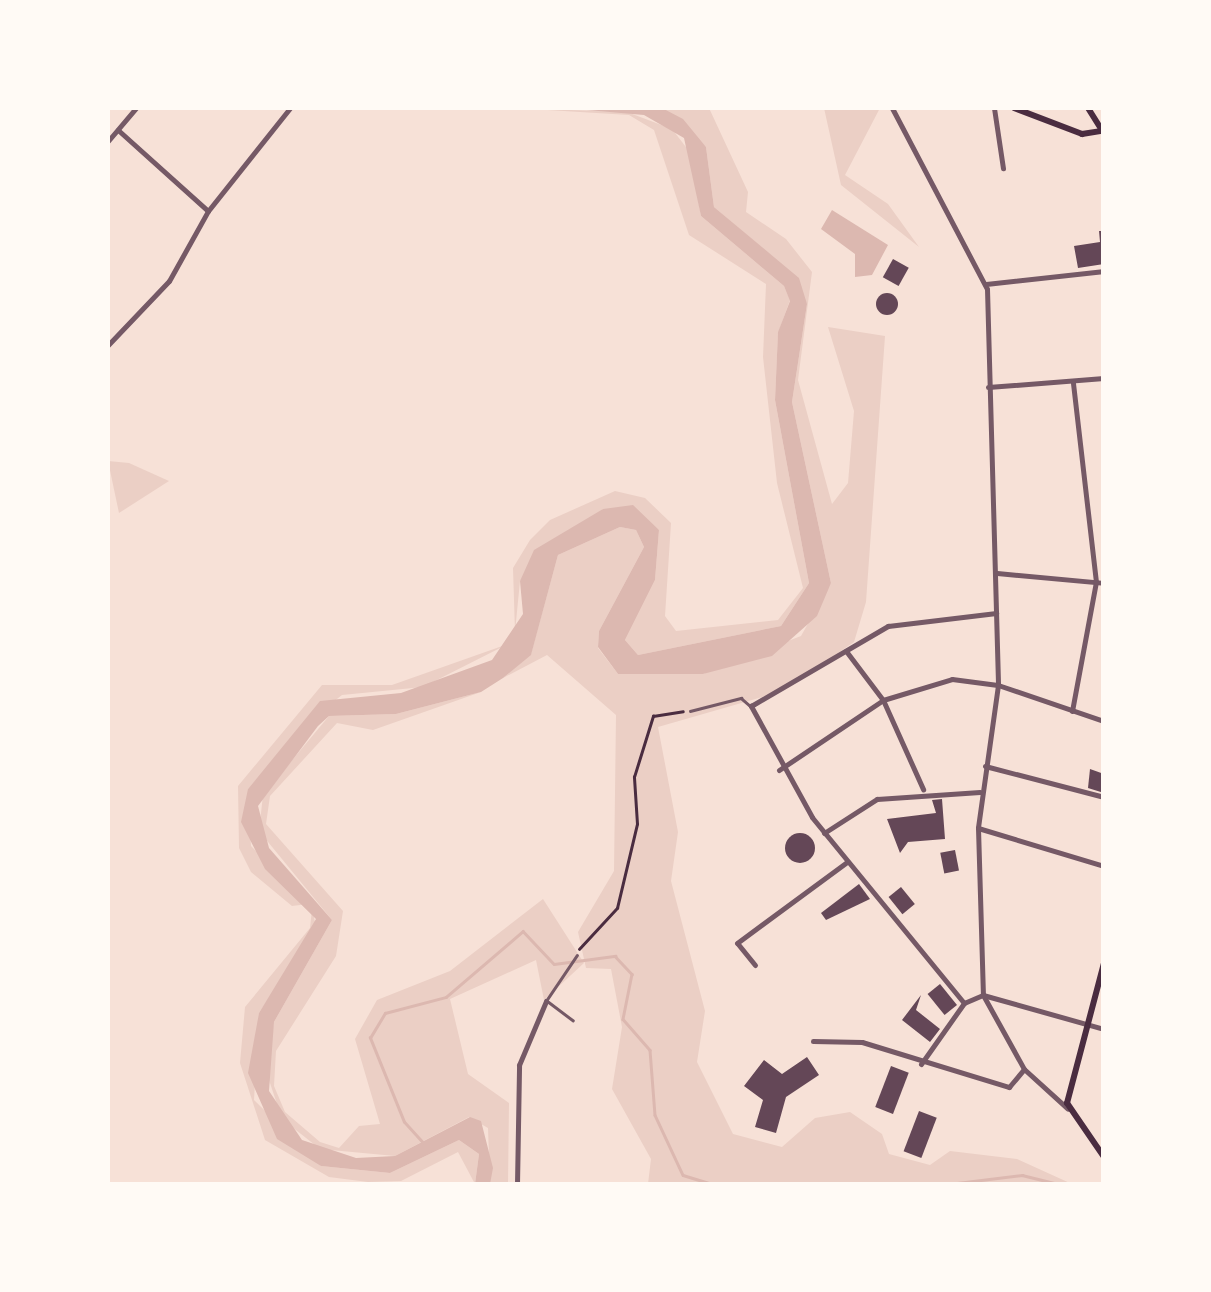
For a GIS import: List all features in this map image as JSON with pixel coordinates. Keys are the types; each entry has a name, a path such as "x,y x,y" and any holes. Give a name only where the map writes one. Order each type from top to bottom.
{"main road":[{"path":"1014,108 1082,134 1103,133 1097,112 1088,108"},
{"path":"1104,962 1084,1024 1068,1109 1104,1156"}],"street":[{"path":"108,141 136,108"},
{"path":"108,345 169,282 208,211 290,108"},
{"path":"892,108 986,284 998,685 980,792 978,828 983,994 1024,1069 1068,1109"},
{"path":"994,108 1003,168"},
{"path":"118,130 208,211"},
{"path":"986,284 1104,271"},
{"path":"988,388 1104,378"},
{"path":"1072,711 1100,582 1073,382"},
{"path":"996,573 1100,582"},
{"path":"964,1003 847,862 779,770 750,706 888,626 996,613"},
{"path":"846,651 884,700 923,789"},
{"path":"779,770 884,700 952,679 998,685 1104,722"},
{"path":"986,766 1104,796"},
{"path":"824,832 863,805 923,789 980,792"},
{"path":"978,828 1104,866"},
{"path":"755,966 737,943 847,862"},
{"path":"921,1064 964,1003 983,994 1104,1029"},
{"path":"517,1184 519,1064 546,1001"},
{"path":"813,1041 862,1042 921,1064 1009,1087 1024,1069"}],"lane":[{"path":"690,711 741,698 750,706"},
{"path":"573,1021 546,1001 576,955"}],"path":[{"path":"579,949 617,908 637,824 634,777 653,716 690,711"}],"shaded area":[{"path":"515,108 627,112 672,129 689,151 701,216 784,286 790,300 778,333 775,400 809,583 781,626 638,655 625,640 655,580 659,530 603,509 520,581 515,632 513,568 530,540 550,520 615,491 645,498 671,523 665,616 676,631 778,620 803,588 777,483 763,357 766,284 689,235 654,130 629,115"},
{"path":"564,108 662,108 683,119 706,147 714,207 799,278 807,304 792,402 831,583 817,616 772,656 703,674 618,674 598,647 599,631 644,547 636,530 620,527 558,555 531,655 503,678 481,692 396,714 329,716 318,726 258,806 269,848 332,920 274,1022 269,1091 302,1140 356,1158 395,1156 470,1117 481,1121 493,1168 490,1184 475,1184 479,1154 459,1140 390,1173 321,1166 277,1139 248,1073 259,1013 316,919 265,869 241,822 248,789 320,701 401,693 492,660 523,614 520,581 534,550 603,509 633,505 659,530 655,580 625,640 638,655 781,626 809,583 775,400 778,332 790,301 784,286 701,216 684,138 644,115"},
{"path":"662,108 709,108 748,192 746,212 786,239 812,272 798,380 832,504 848,483 854,411 828,327 885,336 866,602 854,642 783,691 658,727 678,832 671,881 705,1011 697,1062 733,1134 782,1147 815,1118 850,1112 882,1134 889,1154 930,1165 950,1151 1017,1159 1072,1184 648,1184 651,1159 612,1089 622,1027 611,969 586,968 578,932 614,871 616,715 547,655 503,678 531,654 558,555 620,527 636,530 644,547 599,631 598,648 618,674 703,674 801,636 831,583 792,402 807,304 782,265 714,207 706,147"},
{"path":"824,108 880,108 845,175 888,204 919,247 841,185"},
{"path":"832,210 888,245 872,275 855,277 855,254 821,229"},
{"path":"108,461 129,463 169,481 119,513"},
{"path":"508,644 423,687 342,695 304,725 248,789 251,846 308,904 292,906 251,872 239,848 238,786 322,685 392,685"},
{"path":"481,692 373,730 337,723 270,796 266,824 343,911 336,956 276,1051 274,1086 285,1112 320,1142 339,1148 359,1126 380,1124 355,1039 377,1000 450,971 543,899 584,963 544,1000 536,960 450,999 468,1074 509,1103 508,1184 490,1184 488,1128 469,1117 395,1156 320,1149 282,1119 265,1068 274,1022 332,920 259,831 263,795 329,716 396,714"},
{"path":"312,909 316,926 259,1013 254,1100 321,1166 390,1173 459,1140 479,1154 475,1184 458,1152 401,1181 368,1182 329,1177 265,1140 240,1063 245,1007 310,928"}],"building":[{"path":"1099,231 1104,231 1104,264 1078,268 1074,246 1100,242"},
{"path":"893,259 909,268 899,286 883,277"},
{"path":"887,293 895,296 895,312 887,315 879,312 876,304 879,296"},
{"path":"1090,769 1104,774 1104,793 1088,788"},
{"path":"942,799 945,839 908,842 900,853 887,819 936,813 932,800"},
{"path":"800,833 810,838 815,848 810,858 800,863 790,858 785,848 790,838"},
{"path":"955,850 959,871 944,873 940,853"},
{"path":"859,884 870,899 826,920 821,913"},
{"path":"901,887 915,904 902,914 889,897"},
{"path":"940,984 957,1005 945,1015 928,994"},
{"path":"921,995 916,1010 940,1029 930,1042 902,1020"},
{"path":"807,1057 819,1075 786,1097 776,1133 755,1127 763,1100 744,1086 764,1060 782,1074"},
{"path":"891,1066 909,1073 893,1114 875,1107"},
{"path":"919,1111 937,1118 921,1158 904,1151"}],"waterway":[{"path":"423,1143 404,1122 370,1038 385,1013 446,997 523,931 554,964 615,956 632,974 623,1019 650,1050 655,1115 683,1175 713,1184"},
{"path":"949,1184 1022,1175 1057,1184"}]}
